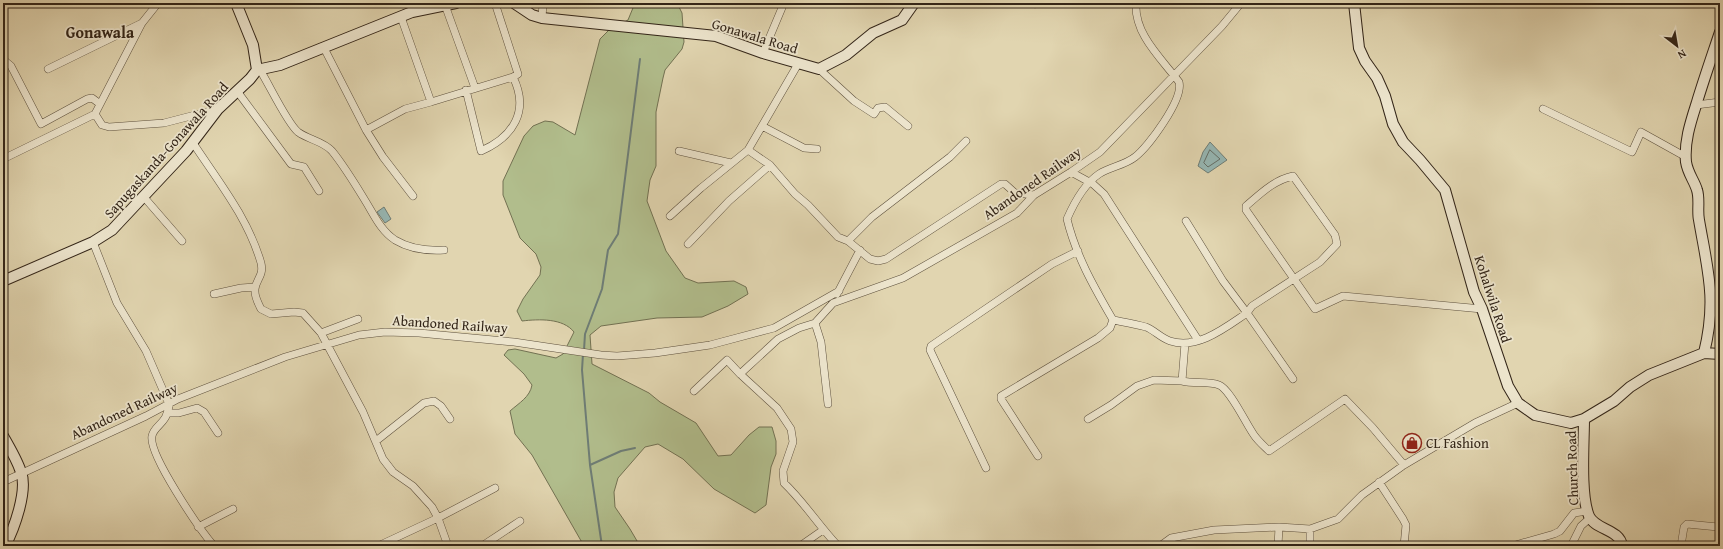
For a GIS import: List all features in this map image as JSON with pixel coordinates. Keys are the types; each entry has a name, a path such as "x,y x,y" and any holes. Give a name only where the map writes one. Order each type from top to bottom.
{"street":[{"path":"3,159 95,114 142,23 158,3"},
{"path":"236,3 253,45 258,70 294,128 314,142 328,146 345,168 379,223 394,240 413,248 434,251 444,250"},
{"path":"258,70 273,68 420,10 456,3"},
{"path":"366,130 405,109 513,77 518,74 495,3"},
{"name":"Gonawala Road","path":"514,3 532,15 565,22 716,36 763,53 819,69"},
{"path":"542,18 543,3"},
{"path":"763,53 784,3"},
{"path":"908,126 885,107 878,108 874,114 854,101 819,69 846,55 873,33 902,20 914,3"},
{"path":"1136,3 1135,15 1142,34 1180,86 1177,99 1170,112 1149,141 1135,157 1098,174 1081,193 1067,219 1086,272 1113,320 1147,327 1169,341 1185,343 1198,340 1218,333 1247,313 1252,306 1294,280 1320,262 1338,244 1335,235 1293,176 1285,178 1265,190 1246,206 1246,210 1294,280 1315,309 1343,296 1482,309"},
{"name":"Abandoned Railway","path":"740,374 778,339 799,328 815,323 833,303 904,278 1017,213 1034,195 1100,152 1174,76 1241,3"},
{"name":"Kohalwila Road","path":"1354,3 1359,48 1365,61 1377,78 1385,96 1393,124 1403,142 1445,190 1474,292 1482,309 1508,386 1518,403 1535,415 1571,423 1584,419 1614,401 1630,387 1649,375 1704,353 1720,354"},
{"path":"445,4 475,88"},
{"path":"400,17 431,102"},
{"path":"48,69 142,23"},
{"path":"1704,353 1709,333 1712,309 1711,281 1699,218 1697,190 1690,176 1686,157 1687,135 1720,32"},
{"path":"324,48 366,130 383,157 413,196"},
{"path":"6,61 11,66 41,124 87,99 92,98 100,104"},
{"path":"670,216 701,188 748,150 798,64"},
{"name":"Sapugaskanda-Gonawala Road","path":"3,281 93,242 118,225 193,143 218,109 253,77 258,70"},
{"path":"466,90 481,151 503,139 514,124 520,110 518,87 513,77"},
{"path":"237,91 291,164 304,167 319,191"},
{"path":"1696,105 1720,102"},
{"path":"95,114 102,125 109,127 164,123 218,109"},
{"path":"1543,109 1632,152 1641,132 1686,157"},
{"path":"762,126 804,148 817,150"},
{"path":"848,241 872,217 950,157 966,141"},
{"path":"193,143 245,224 261,264 260,278 255,287 255,296 261,309 271,314 294,312 303,313 321,333 328,343 363,412 383,460 393,472 413,486 432,507 438,518 448,546"},
{"path":"748,150 770,165 795,194 808,205 838,237 848,241 870,259 878,261 886,259 1001,184 1005,184 1015,193 1034,195"},
{"path":"679,151 731,163"},
{"path":"688,244 729,201 770,165"},
{"path":"1071,172 1090,182 1104,194 1198,340"},
{"path":"143,196 182,241"},
{"path":"1186,221 1223,281 1293,379"},
{"path":"93,242 117,303 146,351 169,404 169,413 165,421 152,434 157,455 177,494 198,527 214,546"},
{"path":"833,303 860,250"},
{"path":"986,468 930,350 931,346 1052,264 1078,251"},
{"path":"214,294 240,288 255,287"},
{"name":"Abandoned Railway","path":"3,482 178,399 285,357 359,335 385,332 419,332 514,342 600,355 616,356 655,353 710,345 774,328 839,291"},
{"path":"321,333 358,319"},
{"path":"1038,456 1001,399 1001,396 1098,338 1110,328 1113,320"},
{"path":"815,323 820,342 828,404"},
{"path":"1182,382 1185,343"},
{"path":"694,391 727,360 776,408 791,429 793,442 783,471 784,483 838,546"},
{"path":"1088,419 1112,405 1137,386 1154,380 1194,384 1212,383 1220,386 1231,399 1255,436 1269,451 1345,399 1373,428 1404,465"},
{"path":"376,442 424,403 434,402 440,406 450,419"},
{"path":"1160,546 1171,538 1214,530 1279,527 1310,529 1338,519 1362,495 1404,465 1475,423 1518,403"},
{"path":"169,413 179,413 197,408 204,412 218,433"},
{"name":"Church Road","path":"1584,419 1585,498 1588,514 1617,536 1622,542 1622,546"},
{"path":"3,436 22,473 22,489 19,510 12,532 5,546"},
{"path":"1379,482 1404,519 1406,525 1404,546"},
{"path":"378,546 438,518 495,488"},
{"path":"198,527 233,509"},
{"path":"1512,546 1560,531 1574,513 1588,514 1571,546"},
{"path":"482,546 520,521"},
{"path":"1681,546 1684,527 1686,524 1718,527"},
{"path":"1278,546 1279,527"},
{"path":"1310,529 1310,546"},
{"path":"800,546 823,530"}],"green space":[{"path":"635,3 677,3 682,13 684,42 682,49 665,70 656,112 656,166 650,180 647,201 666,251 685,278 698,283 734,281 746,287 748,294 728,306 702,317 657,318 601,326 590,335 592,364 649,393 660,402 696,423 718,456 731,455 749,435 759,427 772,427 776,441 776,454 771,467 766,505 755,513 714,489 683,459 658,444 645,447 618,478 614,492 615,507 640,546 584,546 532,455 515,434 510,411 527,396 532,385 524,374 504,355 508,350 515,349 556,358 563,354 574,332 564,324 550,320 522,321 517,311 523,299 540,275 541,267 536,254 520,238 503,195 503,181 524,136 533,126 545,121 553,122 575,135 600,39 609,30 628,20"}],"water":[{"path":"1210,142 1227,160 1208,173 1198,166 1203,152"},
{"path":"384,207 391,219 385,223 377,212"}],"waterway":[{"path":"584,350 585,334 602,289 608,250 618,234 640,59"},
{"path":"583,354 582,370 590,465 602,546"},
{"path":"590,465 621,451 635,448"}],"place":[{"name":"CL Fashion","path":"1412,443"}],"district":[{"name":"Gonawala","path":"100,32"}]}
